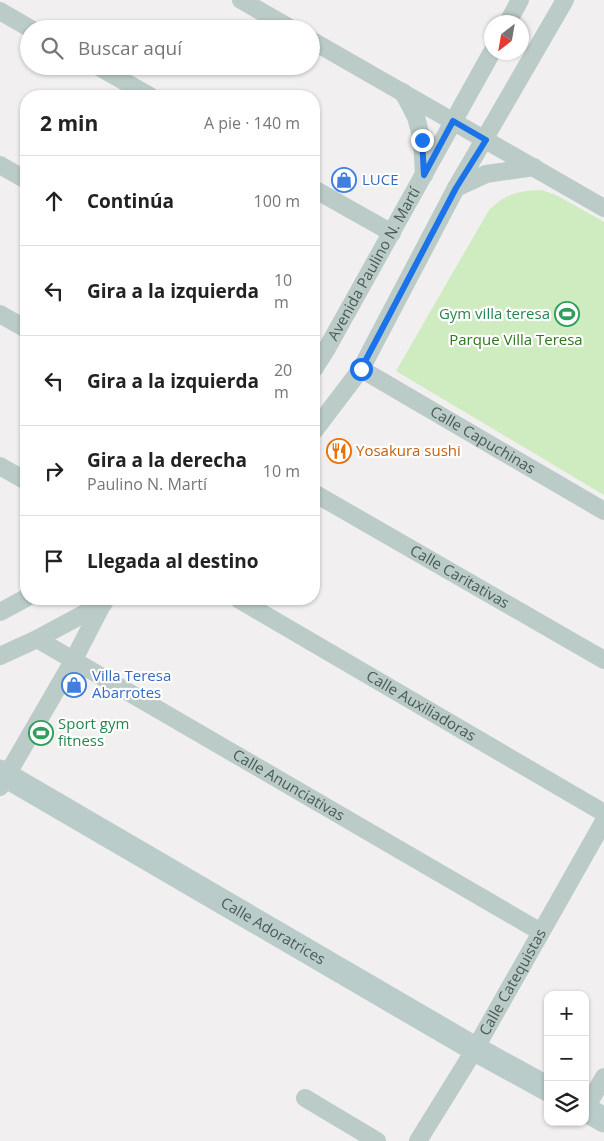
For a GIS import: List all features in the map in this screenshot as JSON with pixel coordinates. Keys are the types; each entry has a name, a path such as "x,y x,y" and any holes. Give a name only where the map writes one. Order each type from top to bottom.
{"street":[{"path":"241,0 276,20"},
{"path":"512,15 520,0"},
{"path":"320,423 361,369 456,188 486,140 565,0"},
{"path":"0,11 20,23"},
{"path":"320,45 604,208"},
{"name":"Avenida Paulino N. Martí","path":"320,347 392,233 487,60"},
{"path":"113,75 139,90"},
{"path":"403,92 416,117 422,140 424,175"},
{"path":"0,165 20,177"},
{"path":"456,188 486,174 534,168"},
{"path":"320,192 392,233"},
{"path":"0,314 20,326"},
{"name":"Calle Capuchinas","path":"361,369 604,511"},
{"path":"0,466 20,478"},
{"name":"Calle Caritativas","path":"320,496 604,660"},
{"path":"0,612 20,601"},
{"path":"0,656 37,639 100,605"},
{"path":"2,779 73,662 105,605"},
{"name":"Calle Auxiliadoras","path":"248,605 604,813"},
{"name":"Calle Anunciativas","path":"37,639 73,662 540,932"},
{"name":"Calle Adoratrices","path":"2,779 474,1049 544,1087"},
{"name":"Calle Catequistas","path":"418,1141 474,1049 604,821"},
{"path":"589,1102 604,1077"},
{"path":"305,1098 377,1141"},
{"path":"589,1111 604,1120"}],"green space":[{"name":"Parque Villa Teresa","path":"542,190 558,196 604,222 604,495 396,371 489,210 507,196 526,191"}],"place":[{"name":"LUCE","path":"344,180"},
{"name":"Gym villa teresa","path":"567,314"},
{"name":"Yosakura sushi","path":"339,451"},
{"name":"Villa Teresa Abarrotes","path":"74,685"},
{"name":"Sport gym fitness","path":"41,733"}],"route":[{"path":"361,369 456,188 486,140 453,121 424,175 422,140"}]}
